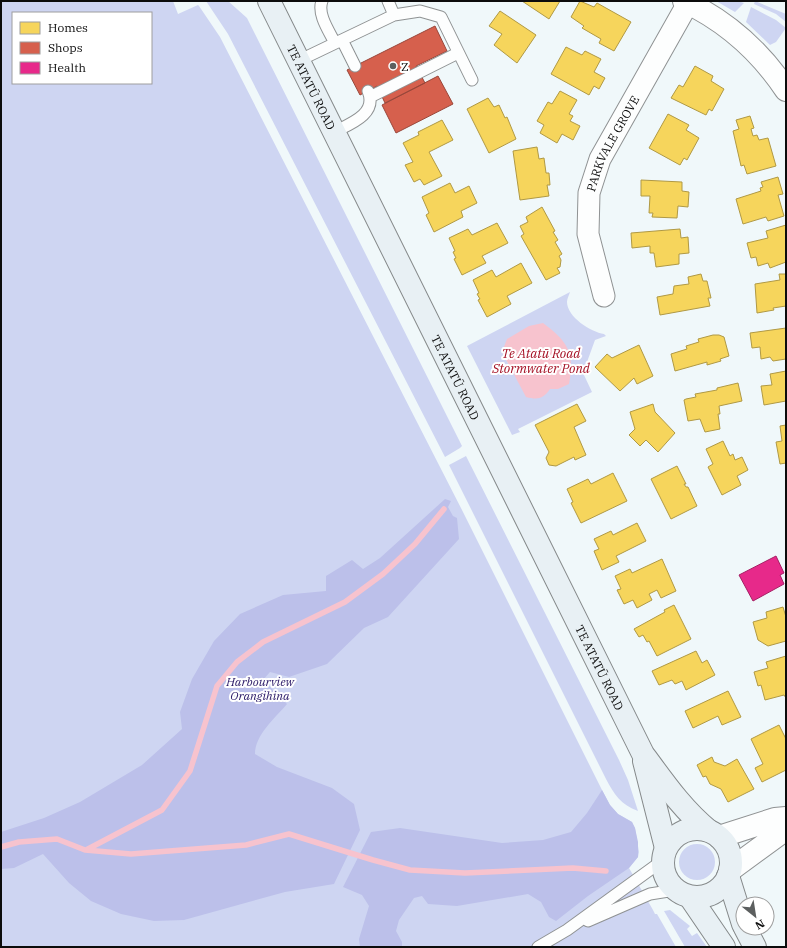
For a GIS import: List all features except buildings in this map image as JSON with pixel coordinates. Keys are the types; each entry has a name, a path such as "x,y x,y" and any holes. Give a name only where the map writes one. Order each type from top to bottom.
{"main road":[{"name":"TE ATATŪ ROAD","path":"269,1 643,754 675,798 693,818 714,834"},
{"name":"TE ATATŪ ROAD","path":"643,754 664,854"},
{"path":"724,947 682,893 668,882 663,872 664,854 672,839 689,829 699,828 714,834 729,852 729,873 735,896"},
{"path":"682,893 708,895 723,884 729,873"},
{"path":"749,936 755,947"}],"street":[{"path":"686,2 713,17 741,36 786,90"},
{"name":"PARKVALE GROVE","path":"604,296 588,234 589,193 600,159 686,2"},
{"path":"714,834 775,819 786,818"},
{"path":"729,873 786,830"}],"lane":[{"path":"322,1 320,7 322,16 355,66"},
{"path":"388,1 394,15"},
{"path":"298,61 394,15 420,11 441,17 472,80"},
{"path":"334,132 363,115 370,106 369,94 458,53"},
{"path":"567,930 664,854"},
{"path":"538,947 567,930 650,894 682,893"}],"green space":[{"name":"Harbourview Orangihina","path":"1,1 173,1 178,14 198,5 220,37 462,510 602,790 610,805 618,814 632,822 635,828 639,852 638,857 629,868 676,947 1,947"},
{"path":"206,1 228,1 247,18 462,446 445,457 228,34"},
{"path":"716,1 738,1 744,3 735,12"},
{"path":"755,1 786,14 786,22 776,14 754,4"},
{"path":"751,7 776,20 786,28 776,42 770,45 746,22"},
{"path":"570,292 567,302 568,308 575,318 587,327 606,336 595,340 583,373 592,392 518,429 520,432 512,435 467,346","holes":["502,352 558,389 550,389 509,365"]},
{"path":"466,456 619,760 628,780 638,811 627,806 619,798 606,779 449,465"},
{"path":"445,499 451,501 448,507 453,516 457,518 459,539 388,617 364,628 327,664 289,677 270,672 263,680 287,704 258,740 255,754 277,767 332,788 354,804 360,830 334,884 285,892 184,920 154,921 121,914 91,901 69,883 43,854 14,868 1,869 1,832 44,818 80,802 142,765 182,729 180,712 192,679 214,641 240,614 283,595 326,591 326,576 352,560 363,569 380,558"},
{"path":"602,790 610,805 618,814 632,822 638,842 638,857 629,868 588,896 556,921 549,917 541,902 528,894 457,906 428,904 422,896 414,898 399,920 396,931 402,942 402,947 360,947 359,939 369,906 362,895 343,887 371,832 400,828 502,843 543,840 571,832 587,813"},
{"path":"701,844 710,849 714,855 714,869 710,875 701,880 693,880 684,875 680,869 679,858 684,849 690,845"},
{"path":"670,910 690,926 687,929 692,936 697,933 707,947 685,947 664,911"}],"water":[{"name":"Te Atatū Road Stormwater Pond","path":"543,323 564,342 568,349 571,373 569,384 558,389 550,389 540,398 530,398 526,397 502,352 507,339 529,326"}],"waterway":[{"path":"86,850 162,810 190,771 217,686 237,662 263,642 345,602 383,574 415,544 444,509"},
{"path":"1,847 19,842 57,839 85,850 131,854 246,845 289,834 410,870 465,873 573,868 606,871"}],"place":[{"name":"Z","path":"393,66"}]}
